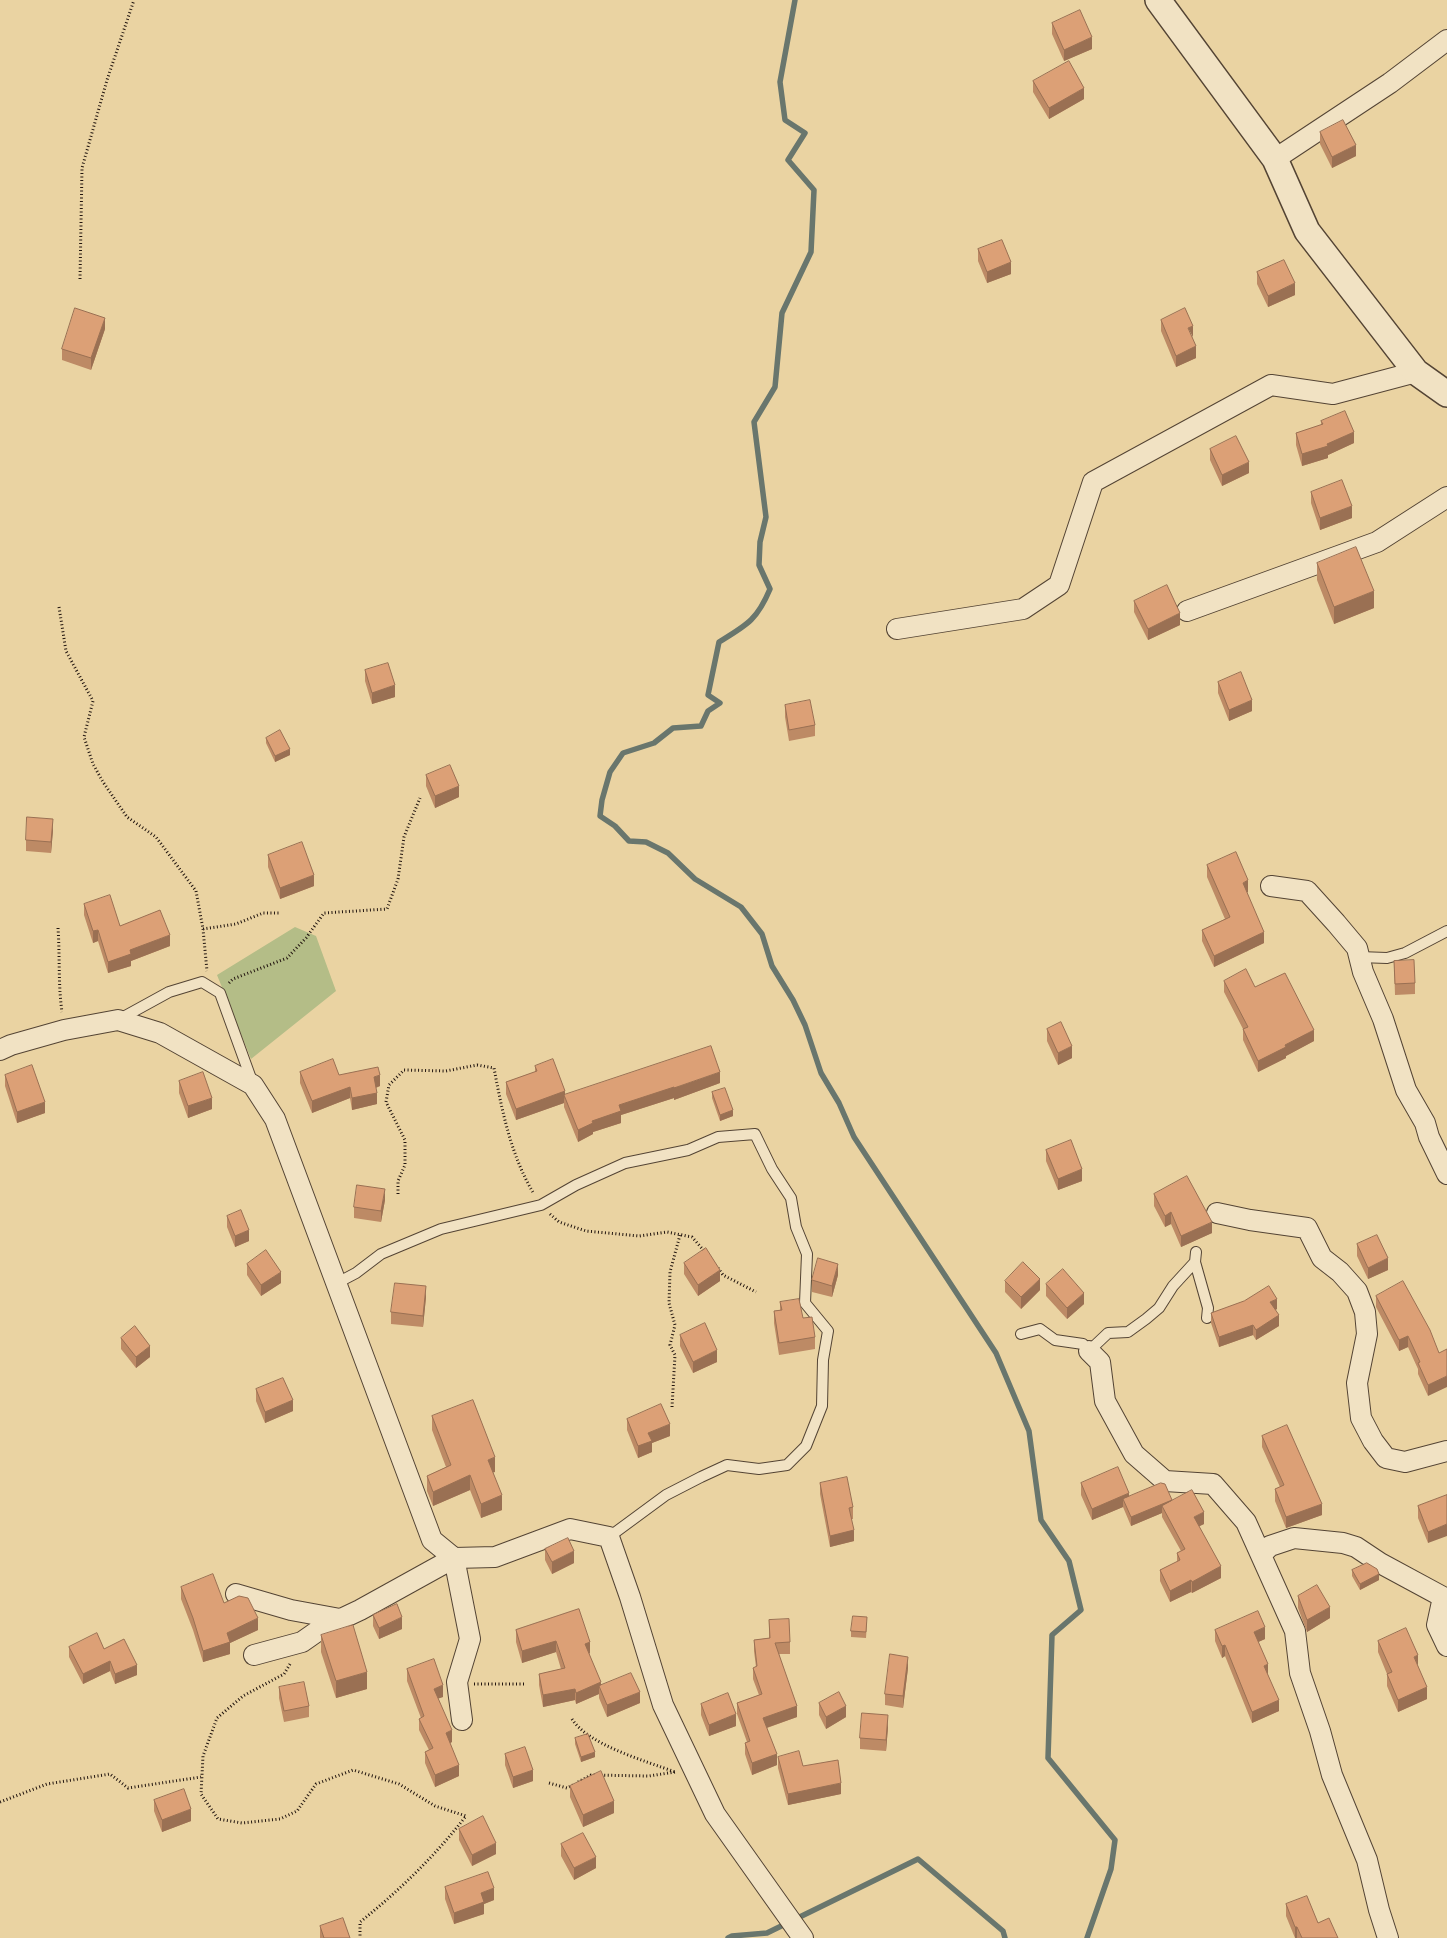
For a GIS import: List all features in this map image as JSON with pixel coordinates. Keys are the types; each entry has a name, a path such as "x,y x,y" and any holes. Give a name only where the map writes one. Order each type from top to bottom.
{"street":[{"path":"1158,0 1275,159 1307,231 1416,372 1445,387"},
{"path":"1275,159 1390,83 1447,40"},
{"path":"897,629 1023,609 1059,585 1093,482 1271,385 1333,394 1416,372"},
{"path":"1187,611 1377,542 1447,497"},
{"path":"1271,886 1307,891 1357,948 1363,972 1383,1018 1406,1090 1425,1123 1429,1137 1447,1174"},
{"path":"0,1050 64,1030 118,1020 160,1033 254,1085 274,1119 432,1540 454,1558 470,1639 457,1682 462,1720"},
{"path":"1217,1213 1306,1228 1322,1258 1340,1272 1357,1291 1365,1312 1367,1334 1357,1383 1361,1418 1373,1441 1386,1458 1405,1462 1447,1451"},
{"path":"1089,1351 1100,1362 1105,1400 1134,1454 1165,1481 1214,1484 1243,1517 1294,1631 1300,1673 1320,1731 1332,1775 1367,1860 1388,1938"},
{"path":"254,1655 302,1642 322,1628 454,1558 494,1557 570,1530 609,1538 630,1597 683,1767 801,1935"},
{"path":"1261,1555 1270,1546 1294,1538 1343,1543 1356,1547 1380,1563 1443,1597 1437,1625 1447,1646"},
{"path":"236,1594 291,1610 340,1619"}],"lane":[{"path":"1359,956 1388,958 1405,953 1447,930"},
{"path":"118,1020 169,992 202,982 220,993 254,1085"},
{"path":"337,1283 356,1273 381,1254 441,1229 541,1205 576,1185 625,1163 688,1150 718,1137 755,1134 772,1169 791,1198 796,1227 807,1254 805,1303 828,1331 823,1360 822,1406 806,1446 786,1465 759,1469 727,1466 701,1477 666,1496 609,1538"},
{"path":"1021,1334 1040,1329 1055,1340 1083,1344 1089,1351 1108,1333 1128,1332 1146,1319 1158,1308 1196,1257 1208,1308 1207,1318"}],"path":[{"path":"80,279 82,168 134,0"},
{"path":"59,607 66,651 93,701 84,737 93,764 127,817 156,837 196,891 203,929 208,986"},
{"path":"220,993 233,979 287,958 306,938 324,913 387,909 398,880 404,838 420,798"},
{"path":"203,929 236,924 263,913 279,913"},
{"path":"58,928 60,953 59,994 64,1030"},
{"path":"398,1194 398,1181 405,1165 405,1140 386,1102 389,1085 404,1070 446,1071 477,1065 494,1068 499,1096 514,1150 524,1177 541,1205 559,1222 586,1231 639,1236 667,1232 692,1237 710,1257"},
{"path":"672,1407 675,1355 670,1345 675,1325 669,1303 670,1272 680,1235"},
{"path":"714,1263 724,1275 756,1292"},
{"path":"302,1642 284,1674 243,1696 217,1718 202,1756 201,1794 218,1819 242,1823 280,1819 297,1810 316,1784 353,1770 399,1784 435,1806 466,1816 443,1846 389,1899 360,1922 360,1938"},
{"path":"457,1682 526,1684"},
{"path":"572,1719 578,1728 621,1752 683,1767"},
{"path":"549,1783 567,1788 591,1775 649,1776 683,1767"},
{"path":"0,1802 47,1784 110,1774 128,1788 202,1777"}],"green space":[{"path":"295,927 316,936 336,991 251,1059 217,975"}],"building":[{"path":"1080,10 1092,37 1064,50 1052,23"},
{"path":"1069,61 1084,88 1049,108 1033,81"},
{"path":"1343,120 1356,145 1332,157 1320,132"},
{"path":"1002,240 1011,262 987,272 978,249"},
{"path":"1284,260 1295,283 1268,296 1257,272"},
{"path":"75,308 105,318 91,358 62,349"},
{"path":"1185,308 1193,326 1188,328 1196,346 1176,356 1161,320"},
{"path":"1345,411 1354,432 1327,444 1328,446 1302,454 1296,433 1323,424 1321,421"},
{"path":"1236,436 1249,462 1222,475 1210,449"},
{"path":"1342,480 1352,506 1320,518 1311,492"},
{"path":"1356,547 1374,591 1334,607 1317,563"},
{"path":"1167,585 1180,613 1148,629 1134,601"},
{"path":"388,663 395,685 372,693 365,670"},
{"path":"1241,672 1252,700 1229,710 1218,682"},
{"path":"810,700 815,725 789,730 785,705"},
{"path":"280,730 290,749 275,756 266,738"},
{"path":"450,765 459,786 435,796 426,775"},
{"path":"27,817 53,819 51,842 26,840"},
{"path":"302,842 314,875 280,888 268,855"},
{"path":"1236,852 1248,880 1243,883 1264,932 1214,956 1202,930 1230,917 1207,865"},
{"path":"110,895 120,926 160,910 170,935 130,950 131,954 108,962 98,930 93,931 84,904"},
{"path":"1414,960 1415,983 1395,984 1394,961"},
{"path":"1246,969 1255,987 1285,973 1314,1030 1258,1061 1243,1029 1248,1027 1224,981"},
{"path":"1061,1022 1072,1046 1058,1053 1047,1029"},
{"path":"711,1046 720,1072 619,1105 621,1111 592,1121 593,1123 578,1130 564,1095"},
{"path":"333,1059 339,1075 378,1067 380,1075 374,1077 377,1093 352,1098 350,1087 312,1101 300,1072"},
{"path":"553,1059 565,1091 516,1109 506,1082 537,1071 535,1066"},
{"path":"32,1065 45,1102 17,1112 5,1075"},
{"path":"203,1072 212,1098 188,1106 179,1081"},
{"path":"725,1088 733,1110 720,1115 712,1092"},
{"path":"1071,1140 1082,1169 1058,1179 1046,1150"},
{"path":"1187,1176 1212,1222 1181,1236 1171,1212 1165,1216 1154,1194"},
{"path":"357,1185 385,1189 381,1211 354,1207"},
{"path":"241,1210 249,1230 235,1236 227,1216"},
{"path":"1377,1235 1388,1258 1368,1268 1357,1244"},
{"path":"706,1248 720,1270 698,1285 684,1263"},
{"path":"266,1250 281,1272 261,1285 247,1264"},
{"path":"818,1258 838,1264 832,1286 812,1280"},
{"path":"1023,1262 1040,1279 1021,1297 1005,1281"},
{"path":"1063,1269 1084,1293 1067,1308 1046,1284"},
{"path":"1403,1281 1430,1330 1439,1353 1447,1349 1447,1376 1428,1385 1408,1336 1399,1340 1376,1296"},
{"path":"395,1283 426,1286 423,1316 391,1312"},
{"path":"1269,1286 1277,1299 1270,1302 1279,1315 1256,1330 1253,1325 1219,1337 1211,1313 1244,1301"},
{"path":"799,1299 803,1318 812,1317 815,1337 779,1343 774,1311 782,1310 780,1302"},
{"path":"705,1323 717,1350 693,1362 680,1335"},
{"path":"135,1326 150,1346 136,1357 121,1338"},
{"path":"283,1378 293,1400 265,1412 256,1389"},
{"path":"473,1400 495,1457 488,1460 502,1495 481,1504 470,1475 433,1492 427,1476 451,1465 432,1416"},
{"path":"661,1404 670,1424 648,1433 652,1441 638,1446 627,1419"},
{"path":"1287,1425 1322,1504 1286,1517 1275,1489 1284,1485 1262,1436"},
{"path":"1118,1467 1129,1493 1092,1509 1081,1483"},
{"path":"847,1477 853,1507 849,1508 854,1530 830,1536 820,1483"},
{"path":"1161,1483 1165,1484 1172,1500 1131,1517 1123,1499"},
{"path":"1192,1490 1204,1512 1194,1517 1221,1566 1192,1582 1191,1580 1170,1591 1160,1570 1180,1560 1177,1553 1185,1549 1162,1506"},
{"path":"1447,1495 1447,1524 1428,1532 1418,1506"},
{"path":"568,1538 574,1551 552,1562 545,1549"},
{"path":"1367,1563 1377,1569 1379,1574 1360,1584 1352,1570"},
{"path":"213,1574 224,1603 239,1596 248,1598 258,1618 227,1633 230,1642 203,1651 181,1587"},
{"path":"1317,1585 1330,1607 1307,1620 1298,1596"},
{"path":"397,1604 402,1617 379,1628 373,1615"},
{"path":"579,1609 590,1642 585,1644 601,1682 576,1693 575,1689 543,1695 539,1674 565,1668 556,1641 522,1651 516,1630"},
{"path":"1258,1611 1265,1627 1254,1632 1268,1664 1264,1666 1279,1700 1252,1712 1225,1645 1222,1646 1215,1630"},
{"path":"853,1616 867,1617 866,1632 851,1631"},
{"path":"789,1619 790,1642 775,1643 797,1706 763,1718 777,1754 752,1763 745,1743 750,1741 737,1703 762,1694 753,1668 757,1666 754,1640 770,1638 769,1620"},
{"path":"353,1625 367,1672 336,1681 321,1635"},
{"path":"1406,1628 1418,1655 1414,1657 1427,1687 1398,1700 1387,1674 1392,1672 1378,1641"},
{"path":"97,1633 104,1649 124,1639 137,1665 115,1674 110,1661 83,1674 69,1647"},
{"path":"890,1654 908,1657 903,1696 885,1694"},
{"path":"434,1659 443,1685 434,1689 452,1730 446,1733 459,1765 435,1775 425,1752 433,1748 419,1719 424,1716 407,1669"},
{"path":"631,1673 640,1692 607,1705 599,1686"},
{"path":"304,1682 309,1706 284,1711 279,1687"},
{"path":"839,1692 846,1706 826,1717 819,1703"},
{"path":"728,1693 736,1714 709,1725 701,1704"},
{"path":"862,1713 888,1715 886,1740 860,1738"},
{"path":"588,1734 595,1752 581,1757 575,1738"},
{"path":"525,1747 533,1770 513,1777 505,1754"},
{"path":"799,1751 803,1766 838,1760 841,1783 788,1794 778,1757"},
{"path":"601,1771 614,1801 583,1815 570,1786"},
{"path":"184,1789 191,1809 162,1820 154,1800"},
{"path":"483,1816 496,1843 472,1855 459,1829"},
{"path":"583,1833 596,1857 574,1868 561,1844"},
{"path":"488,1872 494,1888 481,1893 484,1902 454,1913 445,1887"},
{"path":"1307,1896 1318,1923 1329,1918 1338,1938 1302,1938 1297,1927 1295,1927 1286,1904"},
{"path":"343,1918 350,1938 324,1938 320,1926"}],"waterway":[{"path":"795,0 780,82 785,120 805,133 788,160 814,190 811,252 782,313 775,387 754,422 766,517 760,542 759,565 770,589 756,615 737,631 719,642 708,695 720,703 708,711 701,726 673,728 654,743 623,753 610,772 602,800 600,816 615,826 629,841 646,842 668,853 695,879 741,907 762,934 772,966 793,1000 805,1025 821,1073 839,1103 854,1137 996,1353 1029,1431 1041,1520 1069,1561 1081,1610 1052,1635 1048,1758 1115,1840 1111,1869 1087,1938"},
{"path":"728,1938 767,1933 918,1859 1003,1931 1005,1938"}]}
